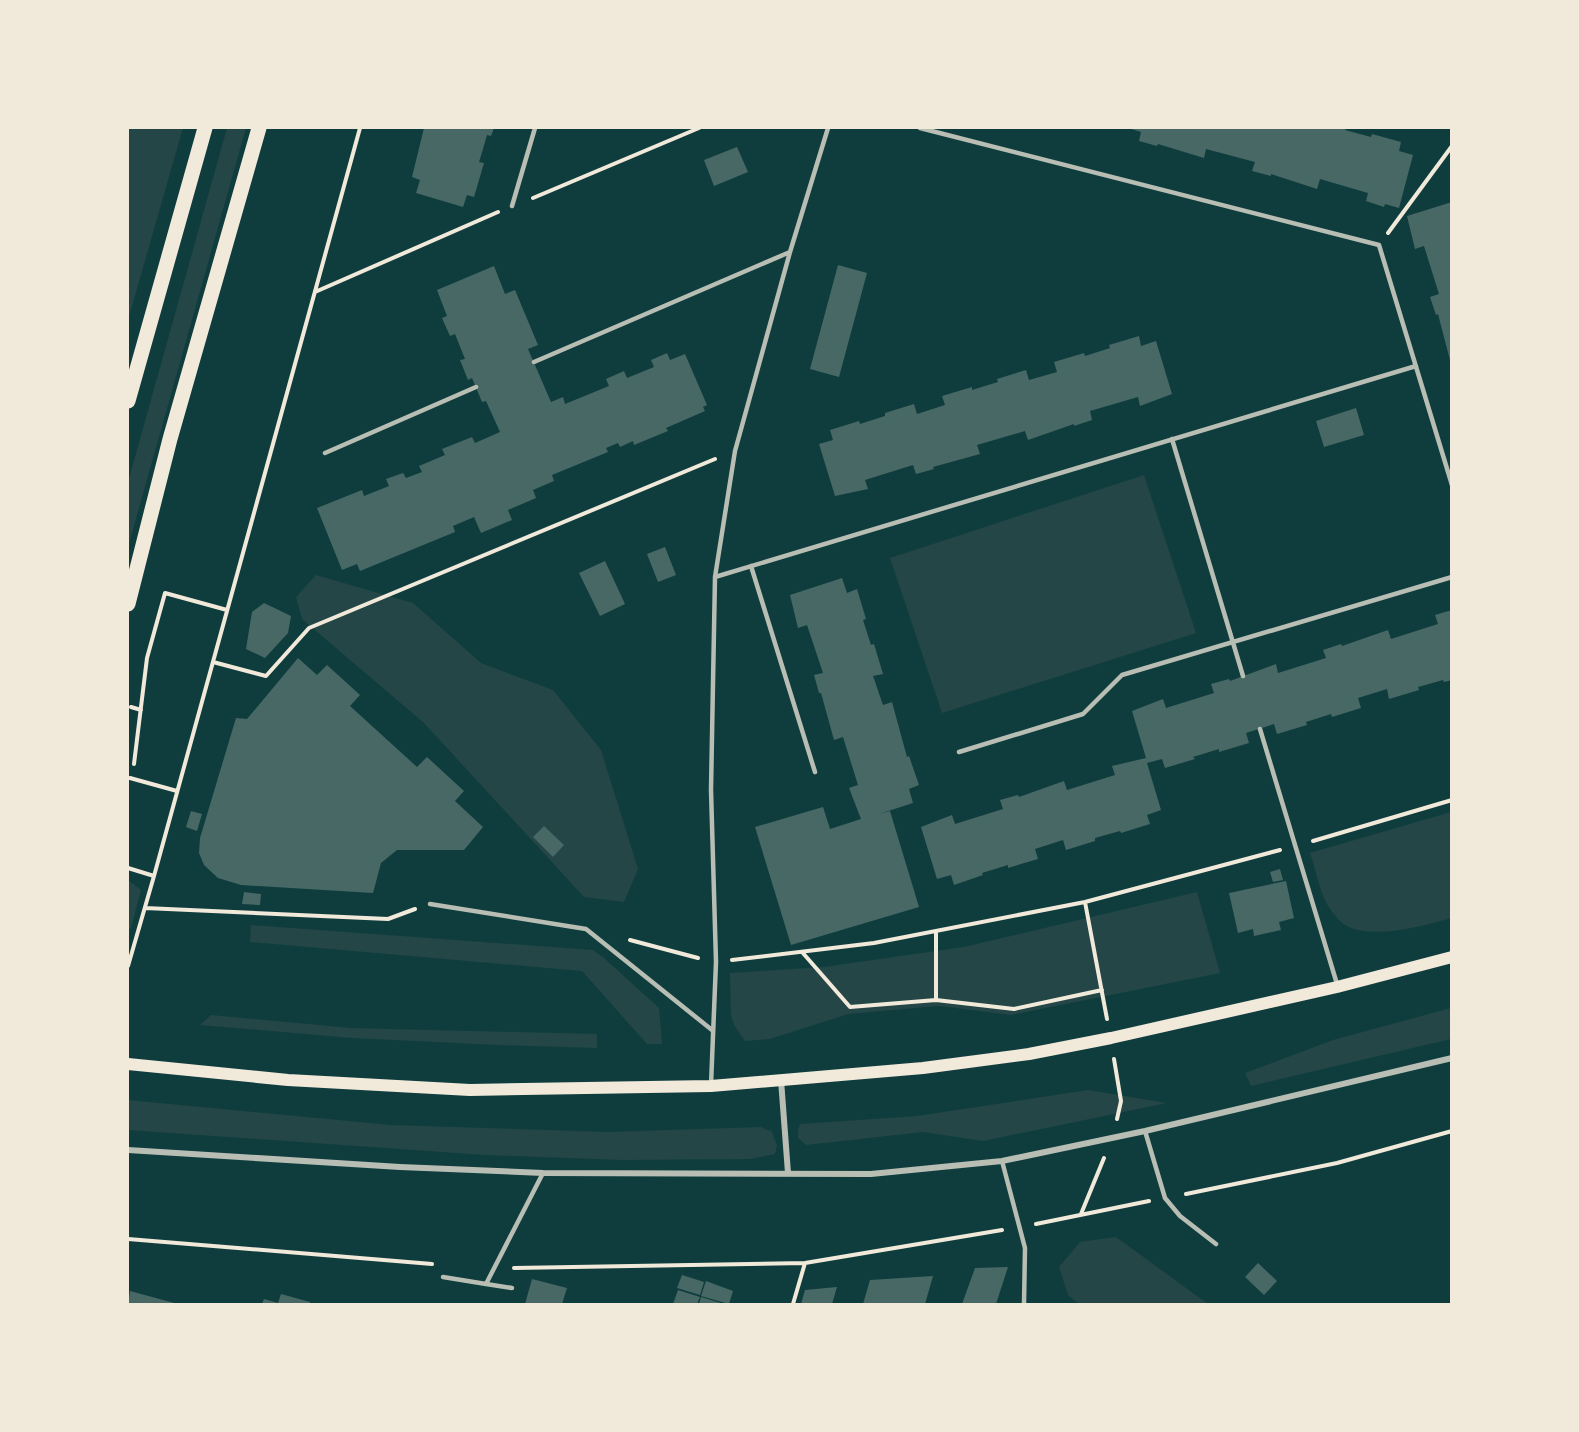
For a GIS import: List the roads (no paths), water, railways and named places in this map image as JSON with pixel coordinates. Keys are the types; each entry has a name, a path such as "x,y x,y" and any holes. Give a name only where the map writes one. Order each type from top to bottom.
{"main road":[{"path":"128,401 205,128"},
{"path":"128,604 171,439 259,128"},
{"path":"128,1064 288,1080 470,1090 711,1086 922,1068 1029,1054 1337,987 1452,957"}],"street":[{"path":"128,1150 400,1167 543,1173 871,1174 1002,1161 1145,1131 1452,1058"},
{"path":"781,1080 788,1173"}],"lane":[{"path":"512,207 535,128"},
{"path":"711,1086 716,962 711,790 715,577 735,451 790,252 828,128"},
{"path":"920,128 1379,245 1452,485"},
{"path":"534,362 790,252"},
{"path":"715,577 1416,366"},
{"path":"325,453 476,387"},
{"path":"1172,440 1243,676"},
{"path":"751,566 815,772"},
{"path":"959,752 1083,714 1122,675 1452,577"},
{"path":"1260,729 1337,987"},
{"path":"430,904 586,928 712,1030"},
{"path":"1145,1131 1165,1198 1180,1216 1216,1244"},
{"path":"1002,1161 1025,1248 1025,1304"},
{"path":"486,1284 543,1173"},
{"path":"443,1277 512,1288"}]}
